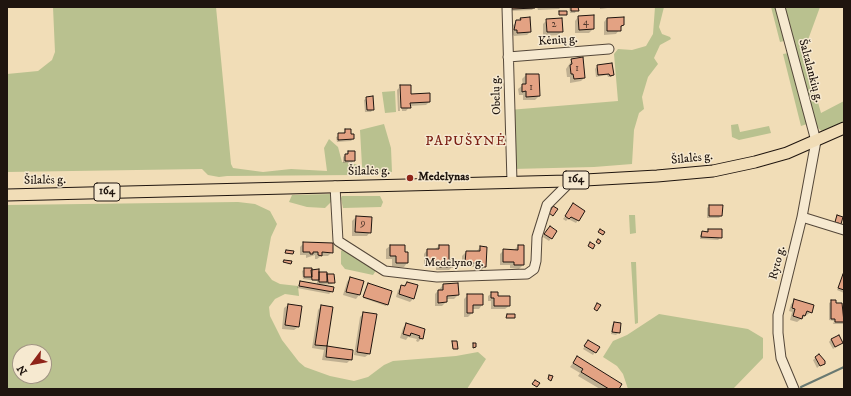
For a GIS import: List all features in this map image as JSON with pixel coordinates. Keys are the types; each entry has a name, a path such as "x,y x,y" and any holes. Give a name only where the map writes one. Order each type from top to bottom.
{"main road":[{"name":"Šilalės g.","path":"7,195 568,181 713,171 788,153 844,128"}],"street":[{"name":"Obelų g.","path":"507,7 512,182"},
{"name":"Šaltalankių g.","path":"780,7 816,141"},
{"name":"Kėnių g.","path":"508,57 609,49"},
{"name":"Ryto g.","path":"794,389 781,358 778,333 778,315 802,217 816,141"},
{"name":"Medelyno g.","path":"336,186 338,241 385,271 437,277 527,274 534,269 536,261 537,237 544,210 553,197 566,186 568,181"},
{"path":"802,217 844,230"}],"green space":[{"path":"53,7 216,7 231,164 233,168 263,172 291,169 327,171 324,148 329,139 338,147 342,162 359,166 359,171 356,175 219,177 208,175 202,169 7,172 7,74 38,71 52,60 55,52"},
{"path":"655,7 664,7 659,27 662,34 670,37 671,39 660,45 654,58 658,64 648,77 642,97 644,109 639,113 634,130 632,164 594,167 512,169 509,110 618,101 614,54 618,49 632,50 646,46 653,34"},
{"path":"771,7 775,7 784,41 780,42"},
{"path":"782,7 820,7 805,48 811,78 821,113 844,101 844,122 822,131 814,122"},
{"path":"789,53 807,124 801,126 783,54"},
{"path":"395,91 396,112 385,113 382,92"},
{"path":"384,124 391,148 392,172 367,173 363,171 362,166 360,130"},
{"path":"738,124 740,132 769,126 771,133 739,140 732,137 731,125"},
{"path":"332,194 333,200 325,208 307,207 289,202 292,195"},
{"path":"342,196 380,196 383,202 381,207 343,208"},
{"path":"238,202 255,204 270,211 277,224 271,237 265,271 272,280 280,284 298,286 299,296 285,294 275,299 269,307 270,316 282,340 299,362 305,367 330,376 354,381 368,377 384,365 393,361 456,356 478,352 486,359 467,389 7,389 7,205"},
{"path":"629,215 635,215 636,233 630,234"},
{"path":"344,248 377,269 373,275 345,269 341,264 341,251"},
{"path":"631,262 636,262 638,323 635,324"},
{"path":"659,314 748,329 763,338 763,358 733,389 628,389 623,374 617,366 603,357 613,341 627,335"}],"building":[{"path":"512,7 535,7 535,8 512,9"},
{"path":"571,7 578,7 579,11 571,11"},
{"path":"559,11 567,11 567,15 559,15"},
{"path":"594,15 594,29 579,30 578,16"},
{"path":"530,17 531,32 517,33 517,30 514,30 516,20"},
{"path":"624,17 624,25 621,26 621,31 607,31 607,18"},
{"path":"562,18 563,32 547,32 546,19"},
{"path":"583,57 585,78 574,79 573,74 571,74 571,59"},
{"path":"612,63 614,75 598,75 597,65"},
{"path":"526,74 539,74 540,96 526,97 526,91 522,92 522,84 526,84"},
{"path":"400,85 411,85 411,94 430,93 430,102 410,103 411,108 401,108"},
{"path":"373,96 374,110 367,110 366,97"},
{"path":"345,129 351,129 351,134 354,134 354,139 338,140 338,133 345,133"},
{"path":"348,151 355,151 355,161 345,161 345,154 348,154"},
{"path":"573,203 585,211 579,221 571,217 569,219 565,216"},
{"path":"709,205 723,205 722,216 709,216"},
{"path":"553,206 558,209 553,216 549,213"},
{"path":"837,215 843,217 841,224 835,222"},
{"path":"356,216 372,217 371,233 355,232"},
{"path":"550,226 557,231 552,239 544,234"},
{"path":"600,229 605,232 603,235 598,232"},
{"path":"708,229 722,229 722,238 701,237 702,231 708,232"},
{"path":"598,239 601,241 599,244 596,242"},
{"path":"303,242 333,243 333,253 322,252 322,256 318,255 318,252 313,252 313,254 310,254 310,252 303,252"},
{"path":"590,242 595,245 593,249 588,246"},
{"path":"390,245 405,245 405,252 408,252 408,263 396,263 396,256 390,256"},
{"path":"439,245 449,245 449,260 453,260 453,267 439,267 439,263 427,263 427,249 439,249"},
{"path":"518,245 524,245 524,265 514,265 514,262 503,262 503,249 518,250"},
{"path":"480,246 487,247 486,267 477,267 477,263 465,263 466,251 480,251"},
{"path":"286,250 294,251 293,254 285,253"},
{"path":"284,260 292,261 291,264 283,262"},
{"path":"304,268 312,268 312,277 304,277"},
{"path":"319,269 319,280 312,280 311,270"},
{"path":"319,272 327,272 327,282 319,282"},
{"path":"327,274 334,274 335,283 328,283"},
{"path":"844,274 844,290 838,288"},
{"path":"350,277 364,281 360,295 346,292"},
{"path":"300,281 334,287 333,292 299,286"},
{"path":"407,282 418,285 414,299 399,294 401,285 405,286"},
{"path":"368,283 392,291 388,305 363,297"},
{"path":"458,283 459,295 447,296 447,302 438,303 438,290 443,290 443,284"},
{"path":"491,292 498,292 498,296 510,296 510,306 494,306 494,298 491,298"},
{"path":"467,294 483,294 483,305 473,305 473,313 467,313"},
{"path":"794,299 814,305 812,313 807,311 805,316 803,315 802,319 793,316 795,309 792,308"},
{"path":"831,300 836,300 836,303 842,303 844,322 835,322 835,319 831,319"},
{"path":"597,303 601,305 597,311 594,309"},
{"path":"288,304 302,306 299,327 285,325"},
{"path":"321,305 333,307 327,346 315,345"},
{"path":"363,312 377,314 370,354 357,352"},
{"path":"507,314 515,314 515,318 506,318"},
{"path":"614,322 621,323 620,333 612,332"},
{"path":"406,323 425,329 423,339 419,338 420,336 411,333 410,336 403,334"},
{"path":"839,335 843,343 835,347 831,339"},
{"path":"588,340 600,347 596,353 584,346"},
{"path":"452,341 457,341 458,349 453,349"},
{"path":"473,343 476,343 476,347 473,348"},
{"path":"327,346 353,350 352,360 326,357"},
{"path":"819,354 825,361 825,364 820,366 815,357"},
{"path":"577,356 622,384 619,389 609,389 581,372 583,369 573,363"},
{"path":"549,375 553,376 551,381 548,379"},
{"path":"535,380 540,383 537,387 532,384"}],"waterway":[{"path":"801,387 844,367"}],"place":[{"name":"Medelynas","path":"410,178"}],"district":[{"name":"PAPUŠYNĖ","path":"466,142"}]}
